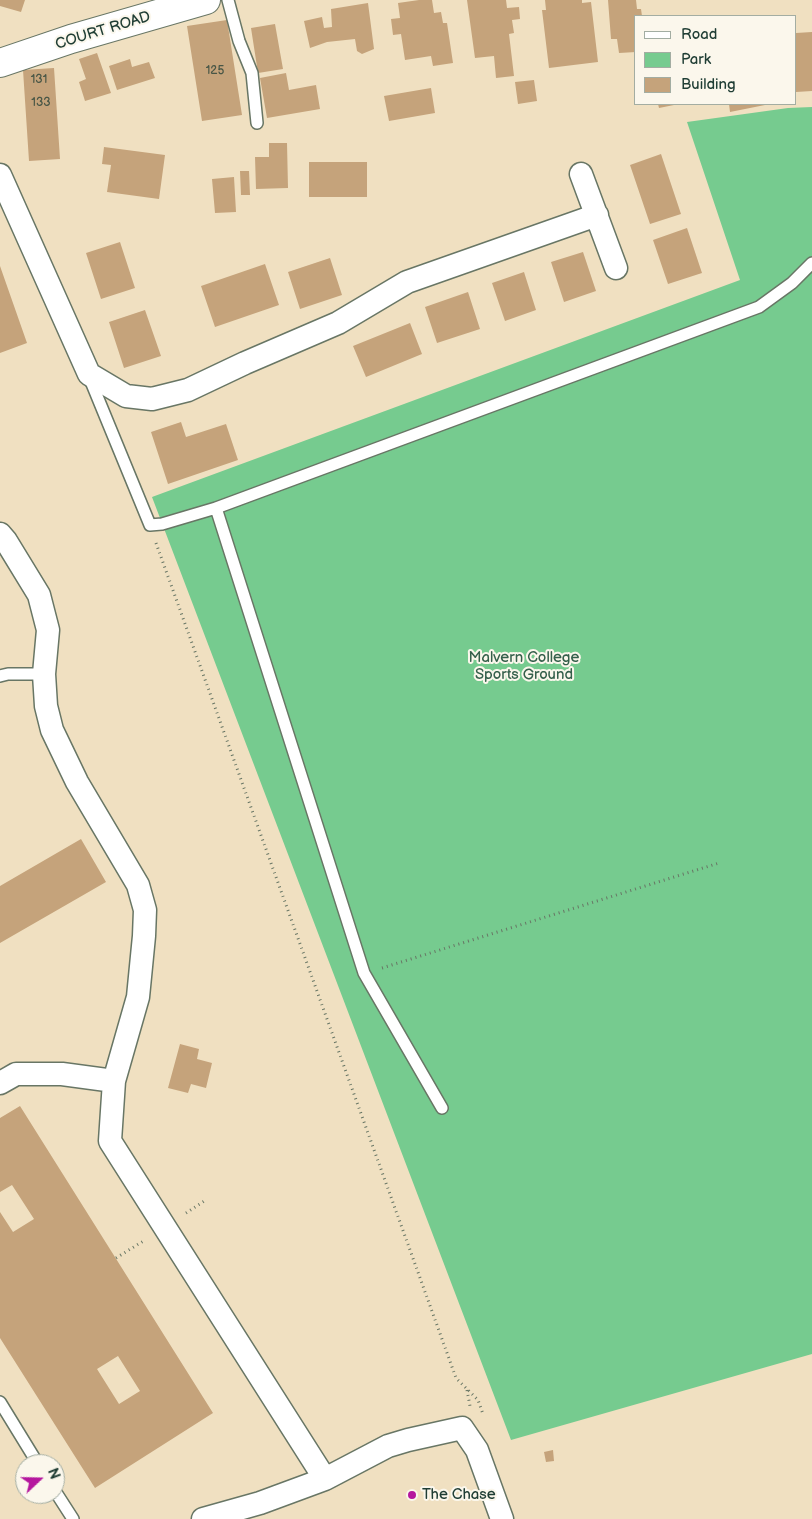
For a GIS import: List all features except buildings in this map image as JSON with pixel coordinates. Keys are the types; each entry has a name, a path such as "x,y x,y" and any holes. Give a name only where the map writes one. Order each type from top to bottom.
{"street":[{"name":"COURT ROAD","path":"0,63 71,39 206,0"},
{"path":"581,174 616,268"},
{"path":"0,175 89,374 126,396 152,399 188,390 338,322 407,282 597,215"},
{"path":"0,534 39,595 48,630 44,674 46,706 52,730 77,782 138,885 145,910 138,997 114,1081 110,1141 325,1479"},
{"path":"0,1083 16,1074 62,1074 114,1081"},
{"path":"203,1519 260,1503 325,1479 388,1446 462,1428 477,1450 502,1519"}],"lane":[{"path":"228,0 239,41 252,73 258,123"},
{"path":"89,374 150,526 216,508 759,307 792,283 812,263"},
{"path":"216,508 364,973 442,1108"},
{"path":"0,676 8,674 44,674"},
{"path":"0,1402 32,1454"},
{"path":"63,1504 73,1519"}],"path":[{"path":"150,526 456,1378 467,1389"},
{"path":"364,973 719,863"}],"green space":[{"name":"Malvern College Sports Ground","path":"812,107 812,1354 511,1440 152,497 740,280 687,122 788,108"}],"place":[{"name":"The Chase","path":"412,1495"}]}
